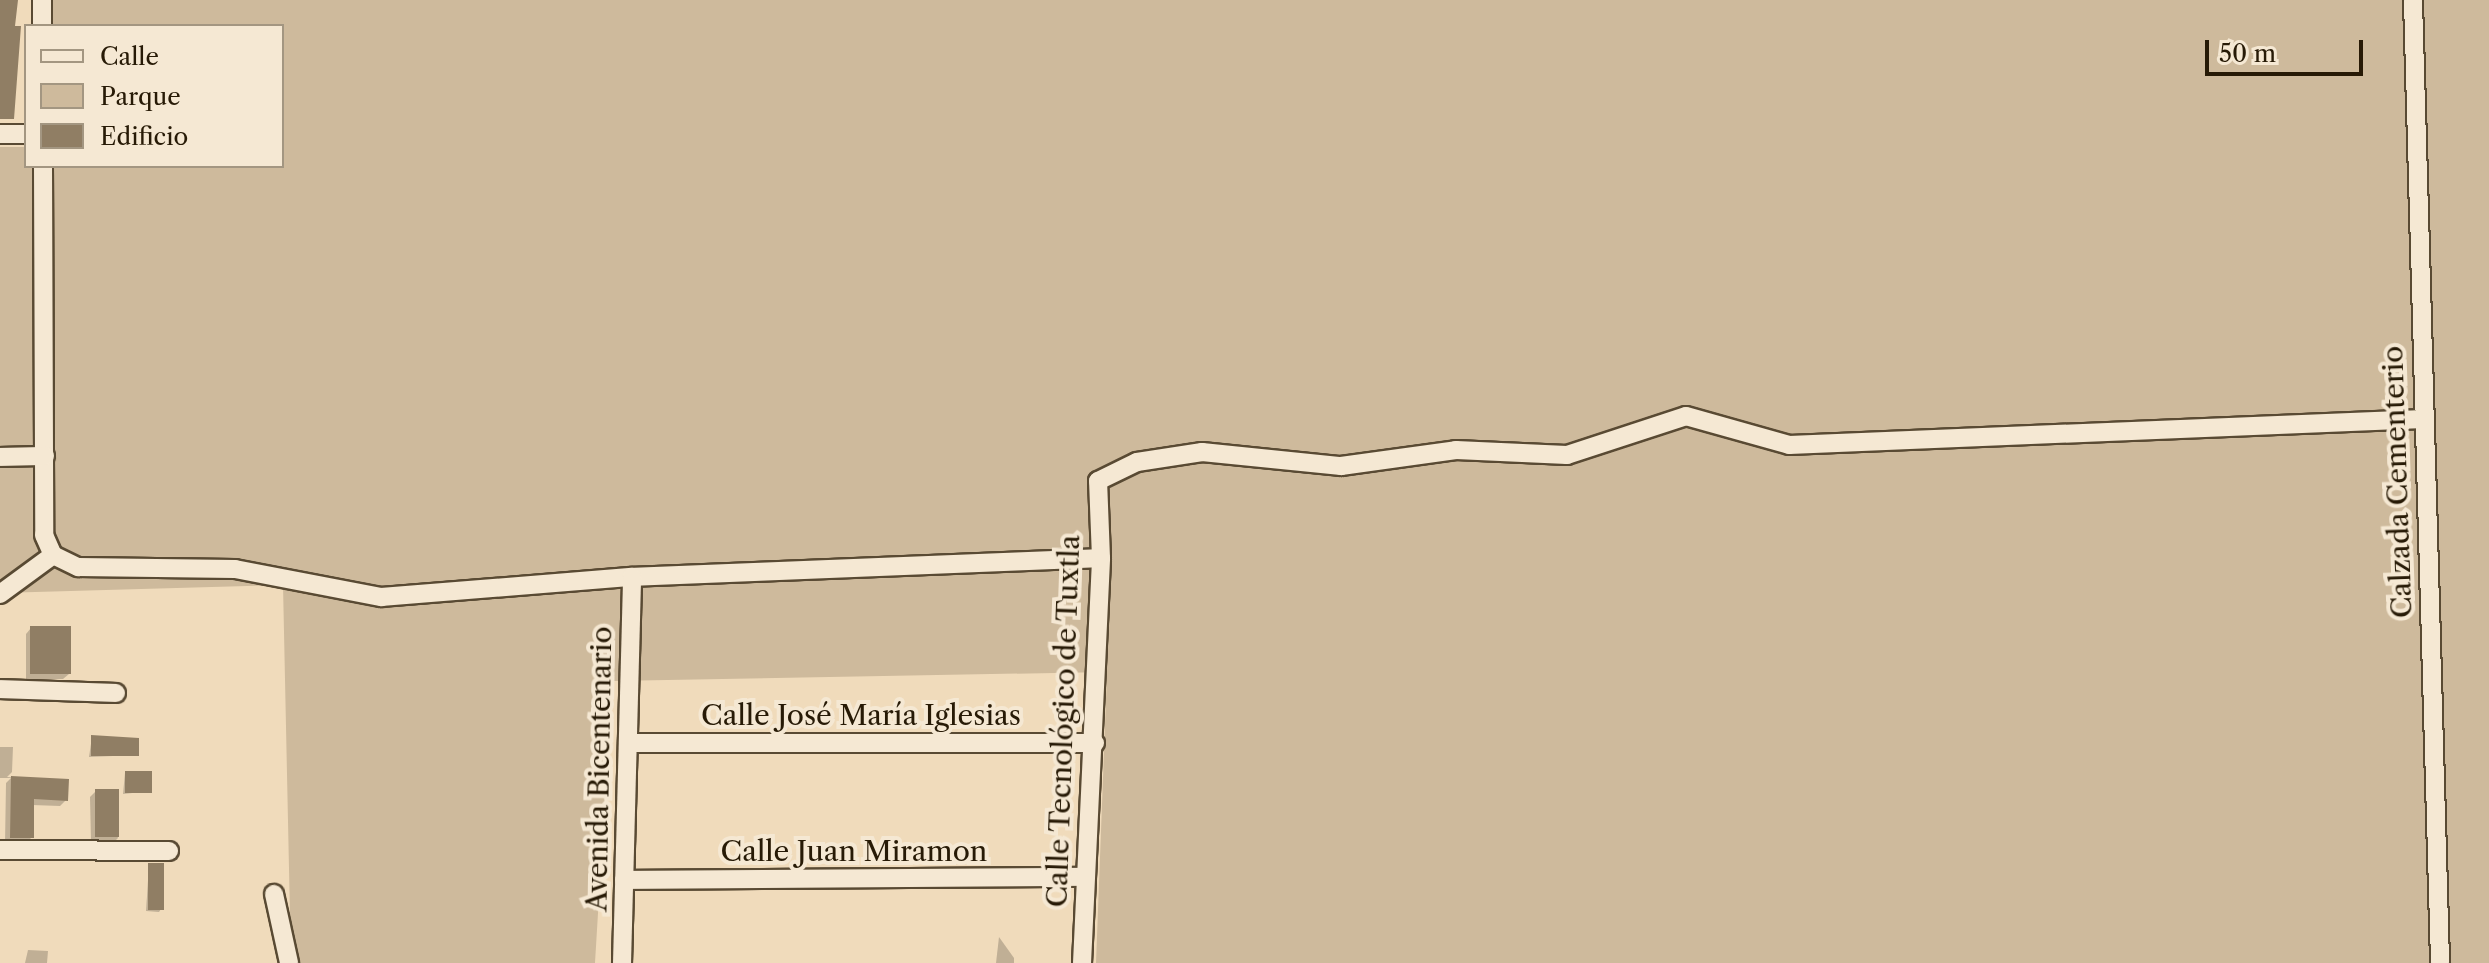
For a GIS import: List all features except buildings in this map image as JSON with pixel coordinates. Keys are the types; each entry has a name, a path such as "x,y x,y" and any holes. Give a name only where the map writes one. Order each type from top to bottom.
{"street":[{"path":"42,0 42,24"},
{"name":"Calzada Cementerio","path":"2413,0 2440,963"},
{"path":"0,134 24,134"},
{"path":"43,168 44,535 53,555 78,567 235,569 381,597 632,577 1101,558"},
{"name":"Calle Tecnológico de Tuxtla","path":"1082,963 1084,877 1095,743 1101,558 1098,481 1137,462 1202,452 1341,466 1456,450 1567,455 1686,416 1789,445 2423,419"},
{"path":"0,457 45,456"},
{"path":"0,594 53,555"},
{"name":"Avenida Bicentenario","path":"622,963 632,577"},
{"path":"0,689 116,693"},
{"name":"Calle José María Iglesias","path":"628,743 1095,743"},
{"path":"0,850 169,851"},
{"name":"Calle Juan Miramon","path":"624,880 1084,877"},
{"path":"274,894 289,963"}],"green space":[{"path":"52,0 2489,0 2489,963 1096,963 1107,672 612,681 595,963 291,963 283,585 0,593 0,147 24,147 24,168 284,168 284,24 52,24"}]}
